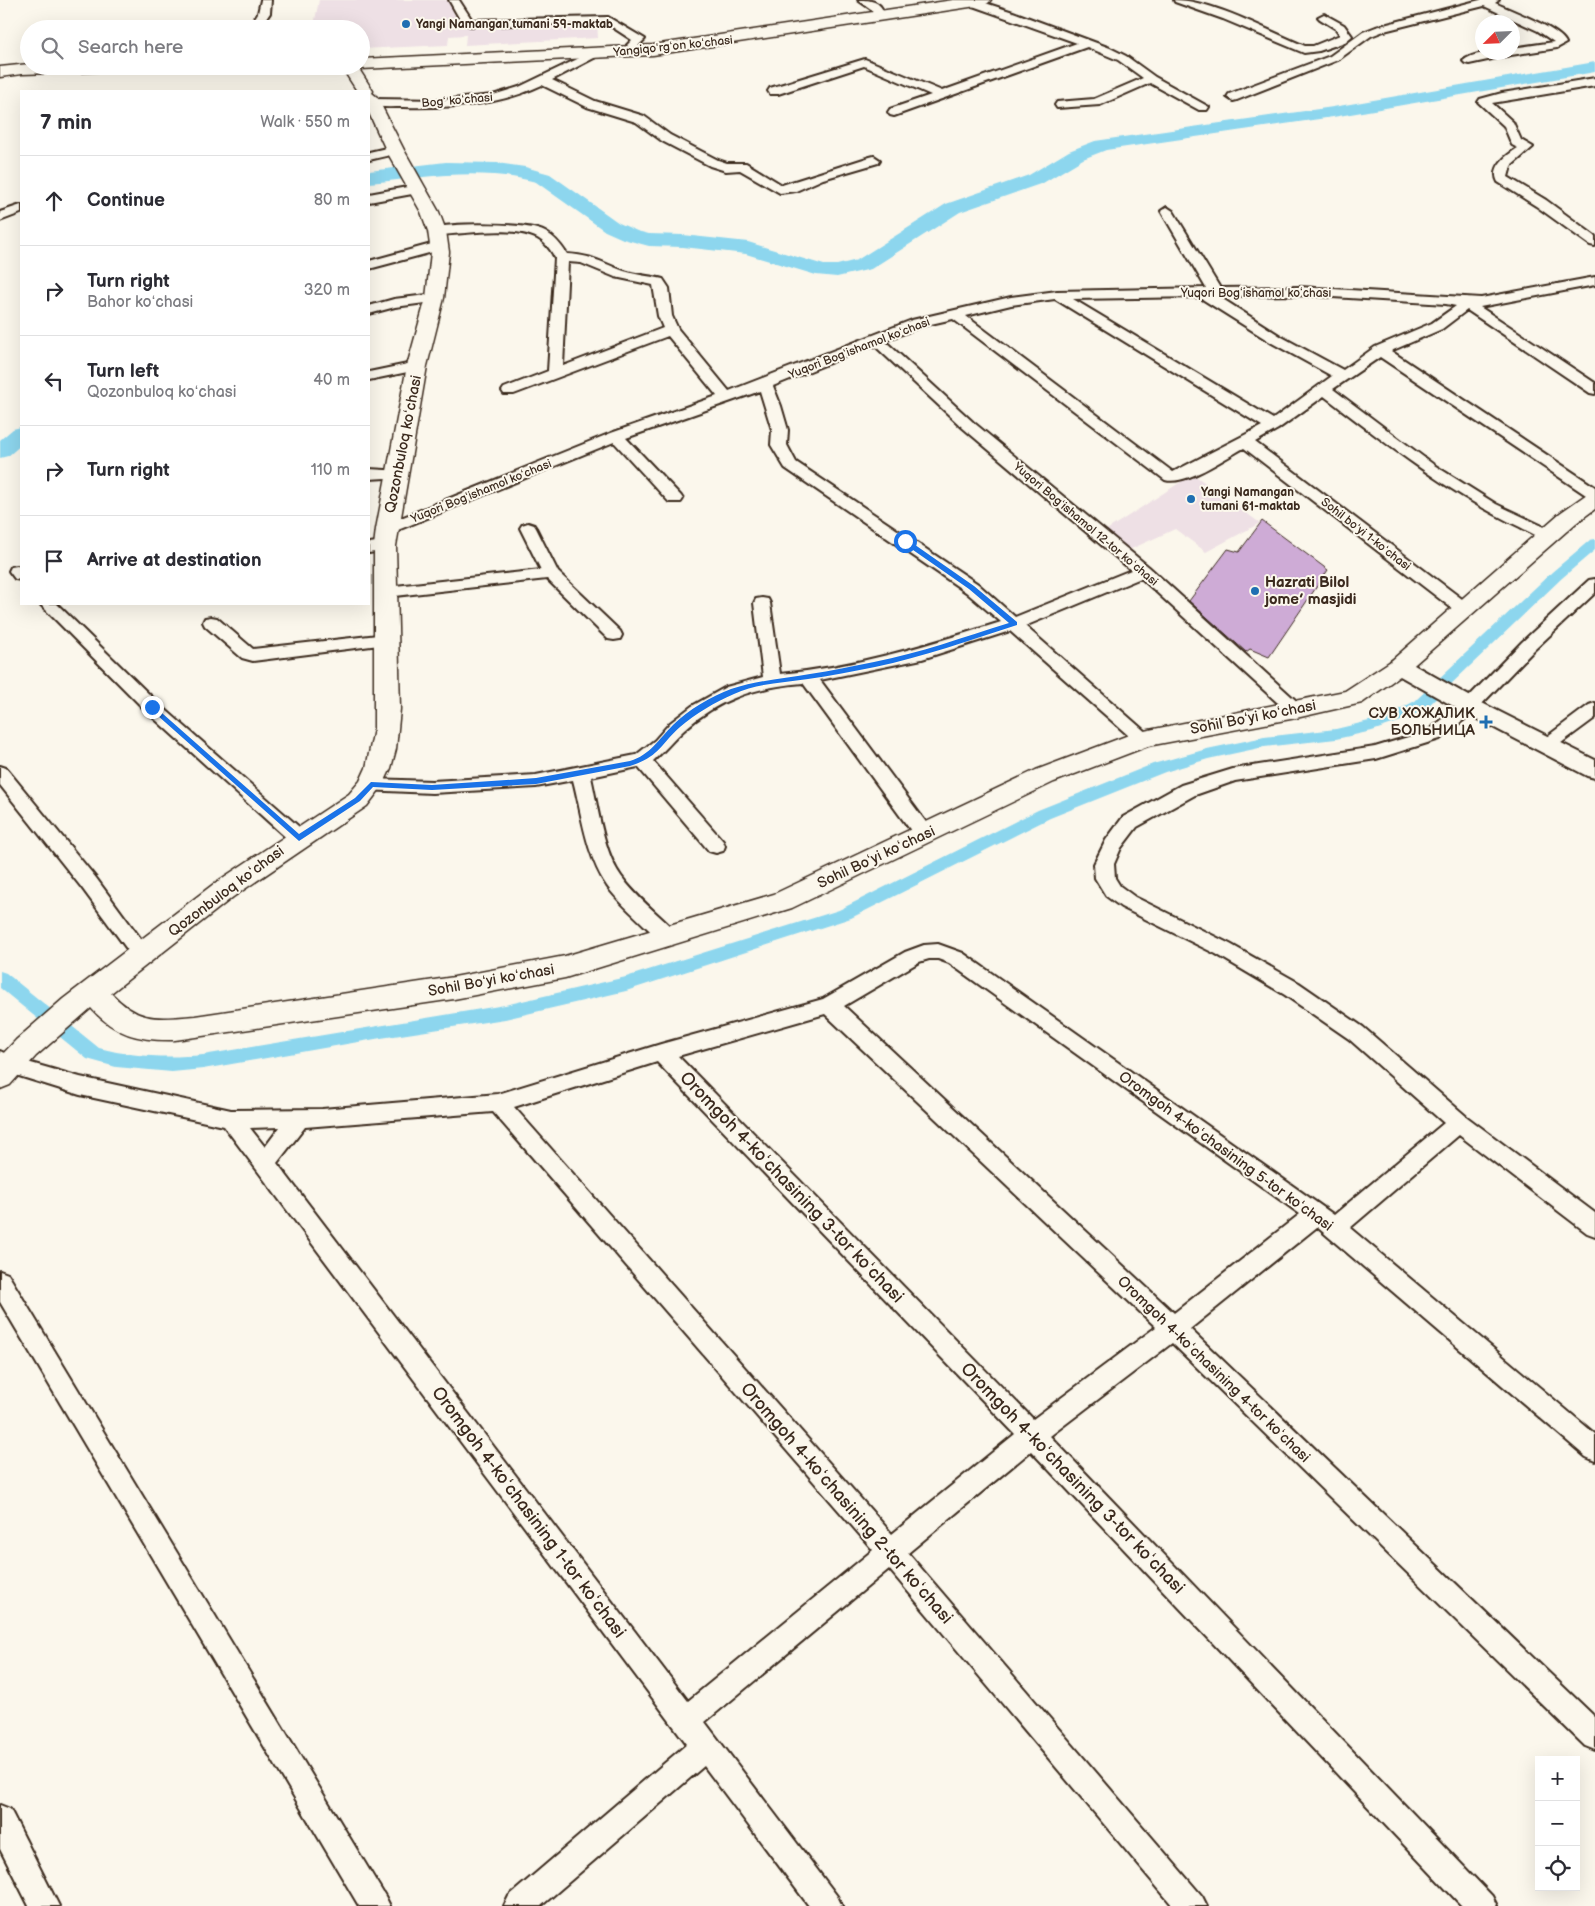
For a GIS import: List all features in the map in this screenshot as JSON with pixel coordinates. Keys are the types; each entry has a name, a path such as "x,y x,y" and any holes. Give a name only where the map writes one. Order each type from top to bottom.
{"main road":[{"name":"Yangiqoʻrgʻon koʻchasi","path":"370,58 633,45 725,34 942,0"},
{"name":"Yangiqoʻrgʻon koʻchasi","path":"370,64 653,50 723,41 977,1"},
{"path":"0,66 20,65"},
{"path":"0,72 20,69"},
{"name":"Qozonbuloq koʻchasi","path":"354,75 363,90"},
{"name":"Qozonbuloq koʻchasi","path":"7,1064 83,999 224,890 358,800 371,785 382,754 388,719 386,592 380,541 397,474 417,366 435,298 438,238 418,190 394,150 370,102"},
{"name":"Sohil Boʻyi koʻchasi","path":"83,999 134,1025 155,1029 194,1027 454,988 565,967 783,901 1045,776 1143,739 1208,725 1296,710 1353,697 1406,669 1464,609 1549,535 1595,499"}],"street":[{"path":"259,20 264,13 266,0"},
{"path":"454,0 466,21 471,23 608,20 639,39 633,45"},
{"path":"863,0 876,7 877,11"},
{"path":"1178,0 1309,50 1341,40 1346,36 1340,27 1324,17"},
{"path":"977,1 1088,43 1122,58 1151,79 1203,107"},
{"path":"1233,97 1334,58 1367,34 1380,29 1489,1 1516,15"},
{"path":"1520,17 1560,41 1557,45 1520,51"},
{"path":"894,112 1088,43"},
{"name":"Bogʻ koʻchasi","path":"370,102 420,104 474,101 512,94 578,64 592,54"},
{"path":"1469,61 1475,60"},
{"path":"774,91 864,62 942,95"},
{"path":"1061,105 1096,102 1151,79"},
{"path":"542,80 591,104 640,119 666,138 714,163 726,167 742,166 780,189 791,188 819,176 874,160"},
{"path":"1595,82 1502,97 1484,102 1509,125 1516,142 1527,146 1505,164 1501,174 1502,179 1541,203 1595,242"},
{"path":"370,156 394,150"},
{"path":"370,198 418,190"},
{"path":"0,217 20,209"},
{"path":"1167,211 1209,293 1277,340 1342,375"},
{"path":"370,265 438,238 527,230 545,238 558,250 562,258 555,372"},
{"path":"562,258 590,262 620,274 658,282 662,288 665,316 671,330 727,398"},
{"name":"Yuqori Bogʻishamol koʻchasi","path":"380,541 616,436 765,384 917,323 1011,301 1057,296 1340,293 1446,300 1466,304 1487,303 1595,281"},
{"path":"1574,284 1595,297"},
{"path":"1057,296 1273,426"},
{"path":"370,310 435,298"},
{"path":"955,314 1170,477 1181,475 1273,426 1342,375 1350,372 1380,350 1437,326 1466,304 1595,390"},
{"path":"509,391 555,372 671,330"},
{"name":"Yuqori Bogʻishamol 12-tor koʻchasi","path":"875,339 968,425 1143,571 1296,710"},
{"path":"1380,350 1595,494"},
{"path":"370,376 417,366"},
{"path":"765,384 774,406 780,430 779,445 790,465 972,588 1143,739"},
{"path":"1324,389 1437,473 1490,507 1549,535"},
{"path":"616,436 675,499"},
{"name":"Sohil boʻyi 1-koʻchasi","path":"1245,441 1464,609"},
{"path":"370,474 397,474"},
{"path":"528,528 551,574 614,635"},
{"path":"371,785 441,787 536,781 581,774 642,760 661,744 676,726 698,710 732,691 772,680 808,677 922,653 1014,624 1143,571"},
{"path":"386,592 551,574"},
{"path":"1595,584 1465,703 1434,735 1376,753 1233,775 1188,790 1130,822 1113,845 1104,864 1105,878 1113,891 1128,902 1223,949 1292,989 1356,1033 1458,1123 1595,1226"},
{"path":"762,603 772,680"},
{"path":"49,605 152,707 299,838"},
{"path":"211,622 248,654 253,655 387,639"},
{"path":"1406,669 1465,703 1595,770"},
{"path":"808,677 924,834"},
{"path":"1547,744 1595,709"},
{"path":"642,760 716,846"},
{"path":"0,772 89,883 142,955"},
{"path":"581,774 601,851 610,875 668,936"},
{"name":"Oromgoh 4-koʻchasining 5-tor koʻchasi","path":"7,1064 80,1086 231,1119 322,1118 498,1102 662,1052 829,1005 926,951 941,951 956,958 1325,1221 1595,1449"},
{"name":"Oromgoh 4-koʻchasining 4-tor koʻchasi","path":"829,1005 1173,1328 1595,1736"},
{"name":"Oromgoh 4-koʻchasining 3-tor koʻchasi","path":"662,1052 1032,1435 1482,1906"},
{"name":"Oromgoh 4-koʻchasining 2-tor koʻchasi","path":"498,1102 890,1551 1192,1906"},
{"path":"264,1164 299,1118"},
{"name":"Oromgoh 4-koʻchasining 1-tor koʻchasi","path":"231,1119 827,1906"},
{"path":"686,1720 1032,1435 1173,1328 1325,1221 1458,1123"},
{"path":"0,1281 374,1906"},
{"path":"519,1906 706,1746"},
{"path":"0,1819 44,1906"}],"shaded area":[{"name":"Yangi Namangan tumani 59-maktab","path":"319,0 448,0 460,26 597,20 598,38 465,45 466,35 449,36 448,45 370,49 370,20 315,20"},
{"name":"Yangi Namangan tumani 61-maktab","path":"1193,474 1260,523 1206,552 1175,529 1129,550 1105,531"}],"building":[{"name":"Hazrati Bilol jome’ masjidi","path":"1262,521 1328,570 1269,657 1250,649 1246,652 1189,601 1228,549 1239,552"}],"waterway":[{"path":"370,177 446,168 497,169 525,173 543,178 612,227 630,235 649,240 683,241 748,248 823,271 837,271 864,265 953,208 1036,179 1076,155 1102,145 1333,112 1595,67"},
{"path":"0,451 20,435"},
{"path":"0,978 93,1054 116,1060 172,1065 203,1062 381,1031 505,1012 626,984 845,914 1044,814 1159,768 1207,754 1264,742 1336,734 1372,726 1399,716 1420,705 1557,575 1595,543"}],"place":[{"name":"Yangi Namangan tumani 59-maktab","path":"406,24"},
{"name":"Yangi Namangan tumani 61-maktab","path":"1191,499"},
{"name":"Hazrati Bilol jome’ masjidi","path":"1255,591"},
{"name":"СУВ ХОЖАЛИК БОЛЬНИЦА","path":"1486,722"}],"route":[{"path":"152,707 299,838 358,800 371,785 432,787 536,781 581,774 642,760 661,744 676,726 698,710 732,691 772,680 808,677 876,664 922,653 1014,624 972,588 905,541"}]}
